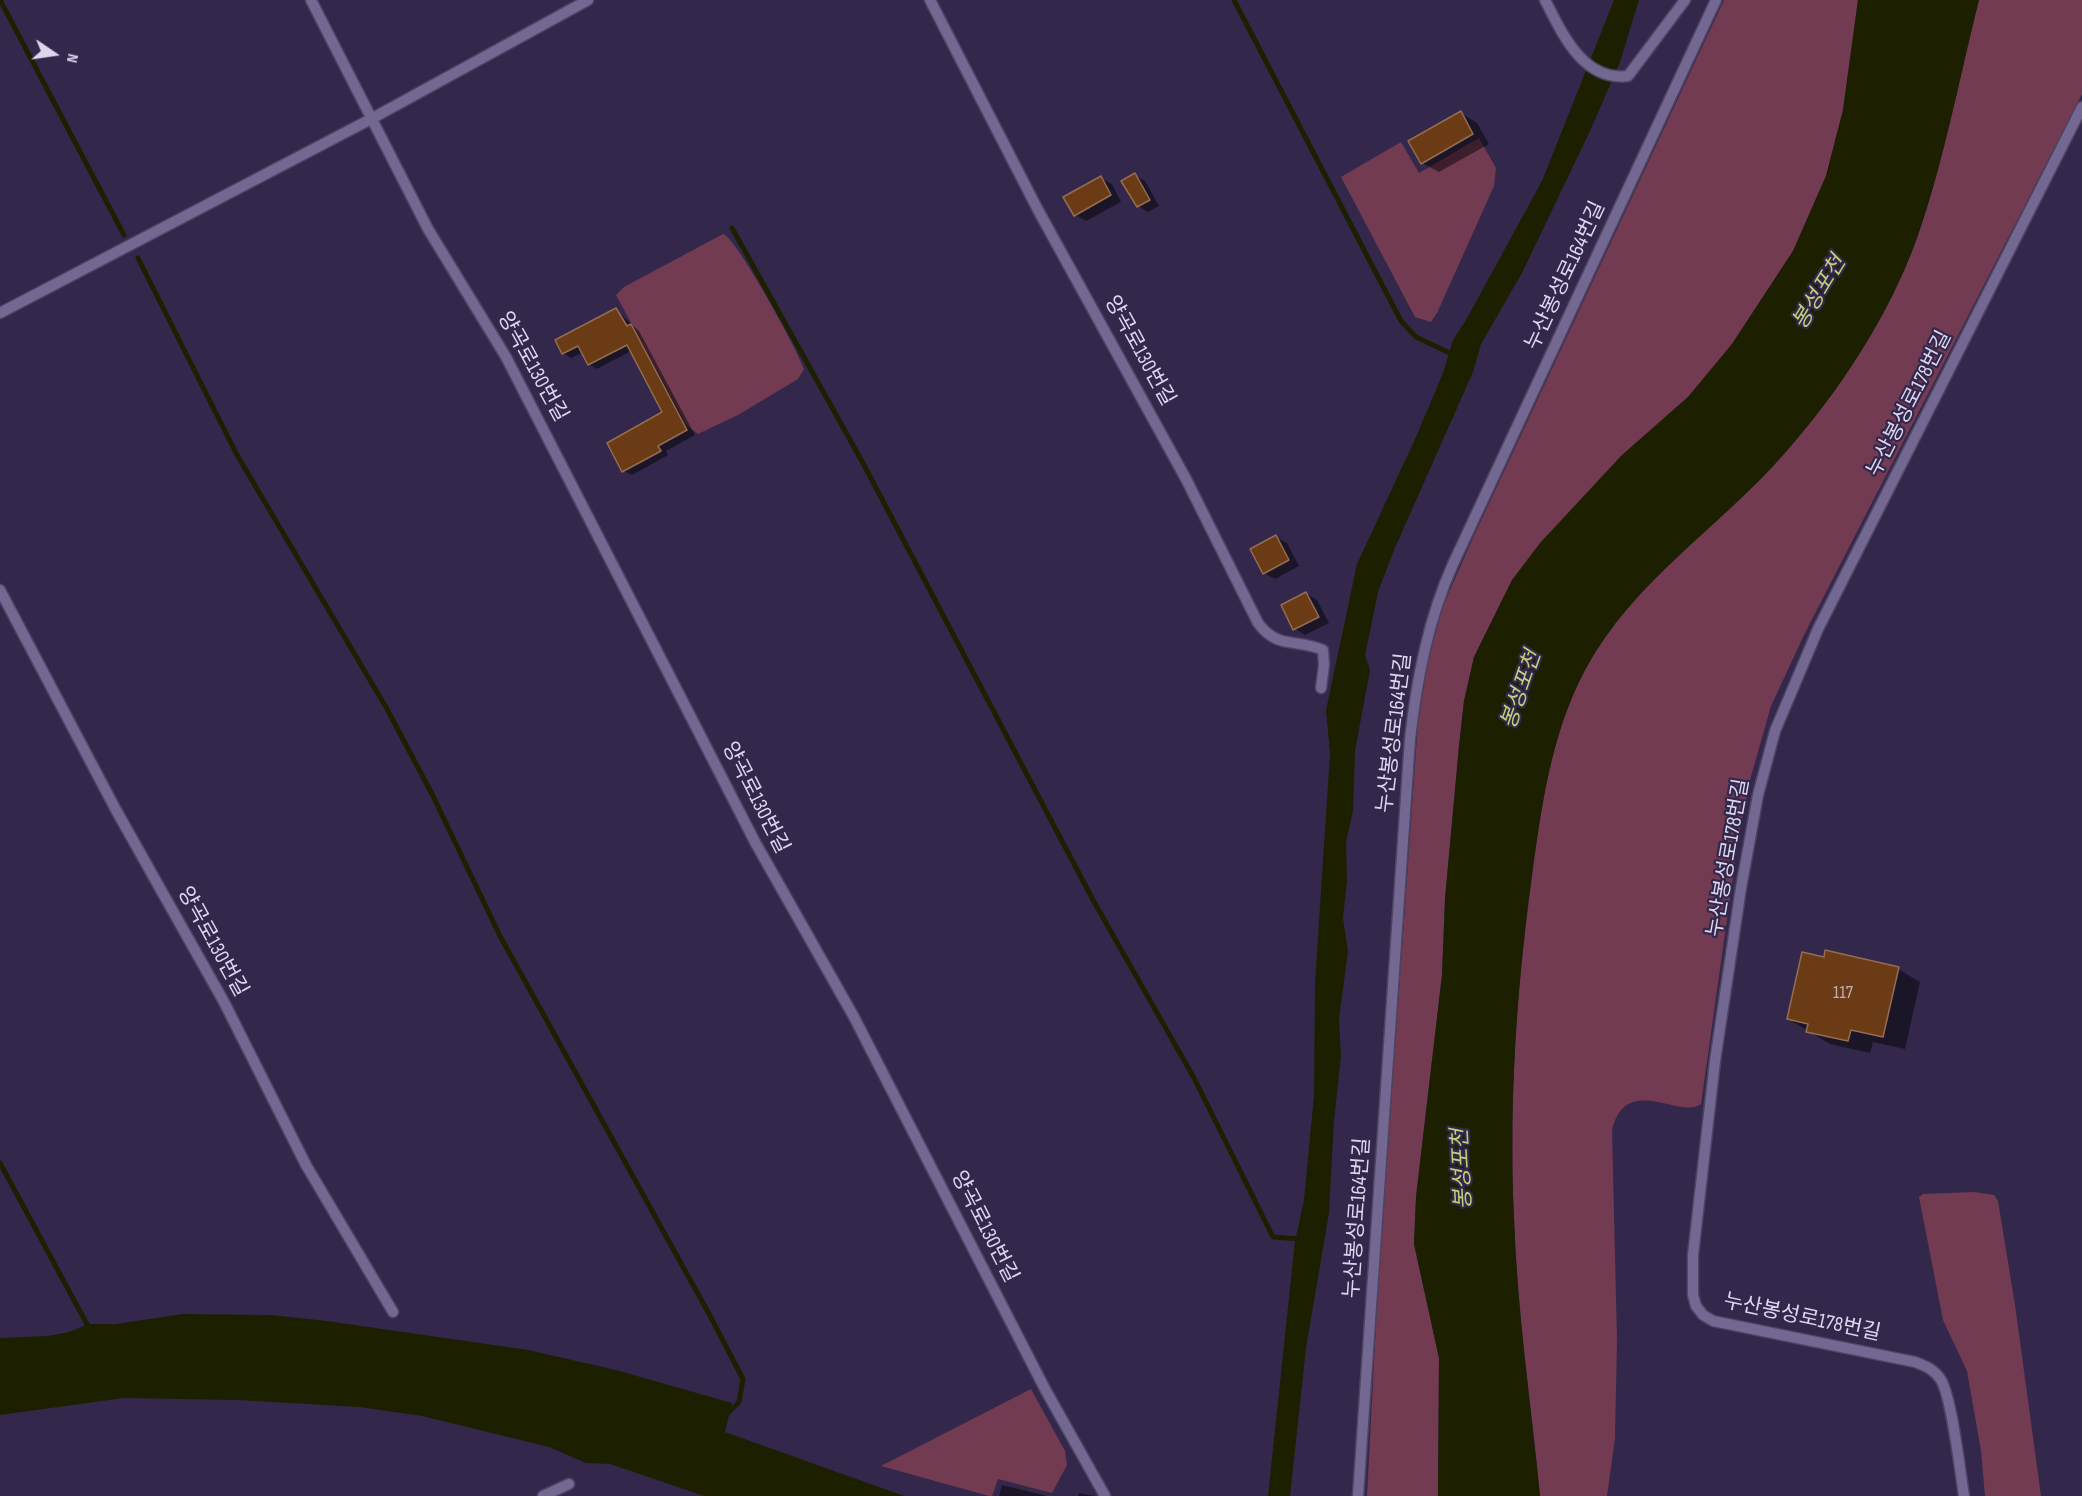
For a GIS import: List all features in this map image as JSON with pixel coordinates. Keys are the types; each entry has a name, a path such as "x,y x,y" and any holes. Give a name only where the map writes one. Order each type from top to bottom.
{"lane":[{"name":"양곡로130번길","path":"311,0 428,229 506,357 755,842 854,1017 1045,1389 1105,1496"},
{"path":"0,313 371,119 588,0"},
{"name":"양곡로130번길","path":"930,0 1038,210 1186,479 1258,624 1268,637 1282,642 1311,645 1323,650 1321,688"},
{"path":"1545,0 1574,52 1585,63 1616,78 1628,76 1685,0"},
{"name":"누산봉성로164번길","path":"1358,1496 1410,739 1415,689 1424,646 1453,564 1716,0"},
{"name":"누산봉성로178번길","path":"1964,1496 1948,1402 1943,1382 1935,1372 1915,1362 1713,1320 1703,1315 1696,1306 1693,1295 1694,1255 1715,1061 1741,888 1758,795 1775,731 1818,629 2082,107"},
{"name":"양곡로130번길","path":"0,590 116,810 213,981 306,1165 393,1312"},
{"path":"543,1496 569,1484"}],"shaded area":[{"path":"1724,0 1858,0 1843,110 1826,176 1793,251 1732,344 1688,397 1621,456 1512,580 1474,657 1464,701 1459,746 1445,899 1442,975 1416,1197 1414,1244 1439,1358 1438,1496 1367,1496 1378,1285 1418,723 1427,664 1443,606 1472,540"},
{"path":"1979,0 2082,0 2082,94 1805,633 1771,706 1750,780 1739,834 1701,1104 1680,1107 1654,1101 1641,1101 1629,1104 1619,1113 1612,1130 1617,1340 1615,1438 1607,1496 1540,1496 1521,1323 1512,1134 1515,1050 1526,925 1543,801 1555,747 1573,695 1585,670 1627,609 1678,556 1759,481 1784,454 1843,379 1877,324 1906,267 1927,209"},
{"path":"1479,138 1496,168 1494,186 1431,322 1415,317 1341,177 1401,142 1419,173"},
{"path":"723,234 730,240 753,273 804,369 798,379 738,415 698,434 687,426 616,295 624,287"},
{"path":"1974,1192 1994,1195 1998,1201 2015,1305 2041,1496 1985,1496 1981,1451 1967,1371 1943,1320 1919,1197 1923,1194"},
{"path":"1031,1389 1065,1451 1067,1465 1052,1493 998,1479 992,1496 989,1496 881,1466"}],"water":[{"path":"1614,0 1639,0 1620,62 1590,131 1522,273 1481,344 1473,372 1394,550 1378,592 1365,655 1370,670 1355,751 1353,811 1346,842 1347,880 1343,918 1348,951 1339,1019 1341,1056 1334,1121 1329,1213 1306,1348 1290,1496 1268,1496 1295,1241 1304,1200 1314,1095 1315,982 1330,754 1326,710 1357,564 1416,437 1443,373 1453,340 1542,181"},
{"name":"봉성포천","path":"1858,0 1979,0 1951,120 1927,209 1906,267 1892,296 1843,379 1804,430 1759,481 1678,556 1627,609 1585,670 1563,721 1543,801 1531,883 1521,966 1513,1092 1516,1253 1521,1323 1540,1496 1438,1496 1439,1358 1414,1244 1416,1197 1442,975 1445,899 1459,746 1464,701 1474,657 1512,580 1540,543 1621,456 1688,397 1732,344 1793,251 1826,176 1843,110"},
{"path":"183,1314 271,1315 327,1321 528,1350 616,1370 732,1403 725,1432 904,1496 704,1496 610,1464 586,1463 549,1447 422,1416 359,1407 237,1400 124,1398 0,1415 0,1338 48,1336 69,1332 88,1324 116,1324"}],"building":[{"path":"1461,111 1473,134 1421,164 1408,141"},
{"path":"1135,173 1150,200 1137,207 1121,181"},
{"path":"1101,176 1111,195 1074,216 1063,197"},
{"path":"616,308 627,326 631,324 687,430 658,446 661,451 622,472 607,443 662,412 627,345 588,365 578,346 562,354 555,340"},
{"path":"1276,535 1289,560 1263,574 1250,549"},
{"path":"1306,592 1319,617 1293,630 1281,605"},
{"path":"1825,950 1899,967 1883,1037 1851,1030 1848,1041 1806,1032 1808,1024 1787,1019 1802,952 1824,957"}],"waterway":[{"path":"0,0 124,235"},
{"path":"1234,0 1401,321 1416,337 1452,354"},
{"path":"732,228 864,465 1093,900 1194,1078 1273,1237 1301,1239"},
{"path":"138,258 237,455 387,709 432,794 500,936 743,1379 739,1402 727,1414"},
{"path":"0,1163 89,1328"}]}
